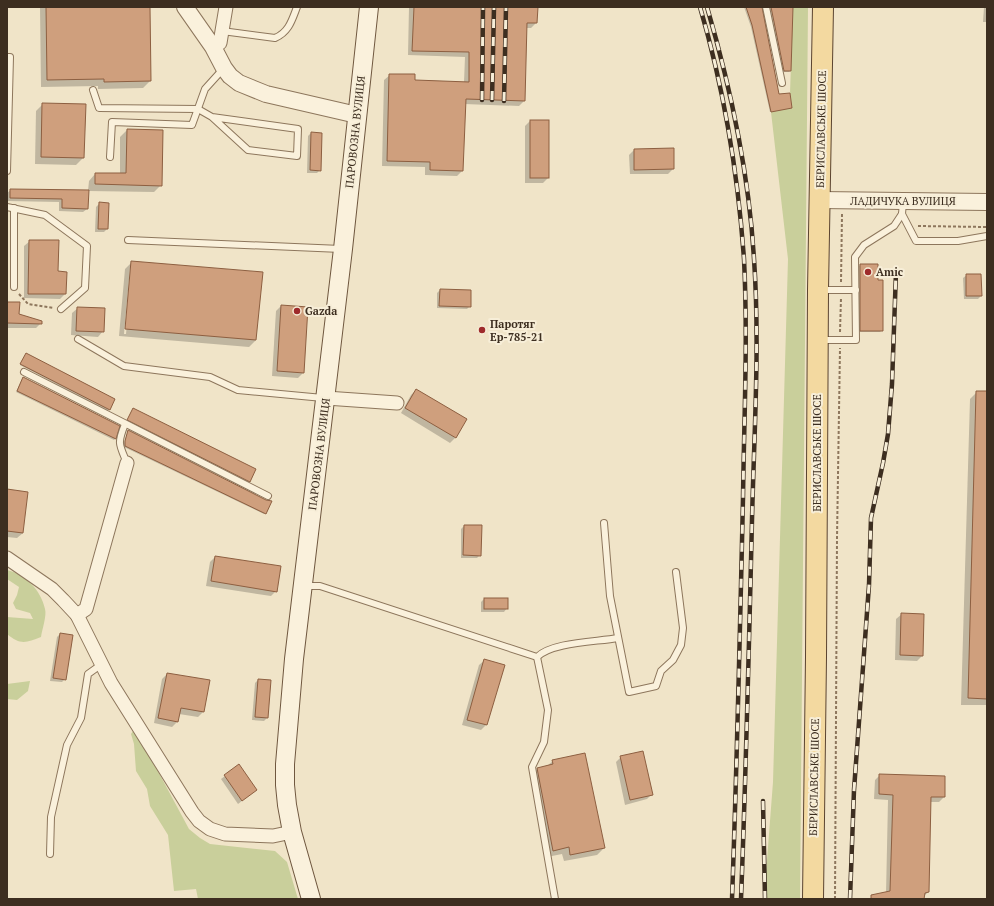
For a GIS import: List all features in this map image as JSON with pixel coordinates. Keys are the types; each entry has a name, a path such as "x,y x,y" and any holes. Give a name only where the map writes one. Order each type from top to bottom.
{"main road":[{"name":"ПАРОВОЗНА ВУЛИЦЯ","path":"311,899 292,832 286,792 285,764 294,659 326,398 370,7"},
{"name":"БЕРИСЛАВСЬКЕ ШОСЕ","path":"813,899 822,7"}],"street":[{"path":"185,7 213,47 224,68 230,76 239,83 266,94 357,115"},
{"path":"213,47 220,43 226,7"},
{"name":"ЛАДИЧУКА ВУЛИЦЯ","path":"820,200 842,200 903,207 987,202"},
{"path":"326,398 397,403"},
{"path":"77,615 86,609 127,463"},
{"path":"7,558 52,589 77,615 111,683 199,821 210,829 224,834 273,836 292,832"}],"lane":[{"path":"222,31 275,38 282,35 287,30 297,7"},
{"path":"766,7 782,83"},
{"path":"7,57 10,57 7,171"},
{"path":"110,157 112,122 192,125 205,89 224,68"},
{"path":"93,90 99,108 198,109 212,117 248,150 297,156 298,129 212,117"},
{"path":"903,207 908,226 916,241 958,241 987,236"},
{"path":"818,340 856,340 855,256 864,245 894,226 903,207"},
{"path":"14,287 10,208 45,215 87,246 85,288 61,308"},
{"path":"128,240 343,250"},
{"path":"818,290 856,290"},
{"path":"78,339 124,366 210,377 238,390 326,398"},
{"path":"24,372 268,496"},
{"path":"125,424 119,438 127,463"},
{"path":"604,523 610,596 629,692 656,686 662,671 673,660 681,645 683,628 676,572"},
{"path":"303,586 320,586 537,657"},
{"path":"537,657 542,652 562,646 618,638"},
{"path":"537,657 548,710 544,742 532,767 555,899"},
{"path":"50,854 51,817 66,745 81,718 88,674 102,664"}],"path":[{"path":"835,899 837,538 842,200"},
{"path":"908,226 987,226"},
{"path":"14,287 28,304 61,308"}],"green space":[{"path":"793,7 808,7 800,899 764,899 773,782 788,259 771,112 792,107 790,93"},
{"path":"7,570 26,579 40,595 45,612 41,637 23,642 12,638 7,634 7,617 33,619 30,613 16,609 13,603 19,587 7,579"},
{"path":"30,681 28,691 17,700 7,699 7,684"},
{"path":"133,731 139,736 189,829 210,844 275,851 287,862 298,899 198,899 196,889 174,891 168,835 150,806 147,789 136,771 134,744 131,734"}],"building":[{"path":"46,7 150,7 151,81 104,82 104,79 47,80"},
{"path":"414,7 538,7 537,23 527,23 525,101 466,99 463,171 430,170 430,162 387,161 389,74 415,74 415,80 469,82 469,52 412,51"},
{"path":"746,7 762,7 779,94 790,93 792,108 771,112 752,25"},
{"path":"771,7 793,7 791,71 784,71"},
{"path":"42,103 86,104 84,158 41,157"},
{"path":"530,120 549,120 549,178 530,178"},
{"path":"127,129 163,130 162,186 95,184 95,173 126,173"},
{"path":"311,132 322,133 321,171 310,170"},
{"path":"674,148 674,169 634,170 634,149"},
{"path":"10,189 89,190 88,209 62,208 62,199 10,198"},
{"path":"99,202 109,203 108,229 98,229"},
{"path":"29,240 59,240 58,271 67,272 66,294 28,294"},
{"path":"131,261 263,272 256,340 125,329"},
{"path":"860,264 878,264 878,280 883,280 883,331 860,331"},
{"path":"966,274 981,274 982,296 966,296"},
{"path":"440,289 471,290 471,307 439,306"},
{"path":"7,302 20,302 19,314 42,321 42,324 7,323"},
{"path":"281,305 308,307 304,373 277,371"},
{"path":"77,307 105,308 104,332 76,331"},
{"path":"26,353 115,399 110,410 20,364"},
{"path":"23,377 120,426 116,439 17,391"},
{"path":"416,389 467,419 456,438 405,408"},
{"path":"976,391 987,391 987,699 968,698"},
{"path":"133,408 256,469 250,482 127,420"},
{"path":"128,430 266,500 272,501 266,514 125,446"},
{"path":"7,489 28,492 23,533 7,531"},
{"path":"464,525 482,525 481,556 463,555"},
{"path":"215,556 281,566 277,592 211,581"},
{"path":"484,598 508,598 508,609 484,609"},
{"path":"901,613 924,614 923,656 900,655"},
{"path":"60,633 73,635 66,680 53,678"},
{"path":"484,659 505,665 487,725 467,720"},
{"path":"167,673 210,680 204,712 181,708 178,722 158,718"},
{"path":"258,679 271,680 268,718 255,717"},
{"path":"643,751 653,795 630,800 620,756"},
{"path":"585,753 605,848 570,855 569,847 553,851 537,768 553,764 552,760"},
{"path":"239,764 257,790 242,801 224,775"},
{"path":"879,774 945,776 945,797 931,797 929,892 925,893 924,899 871,899 871,895 890,891 893,795 879,794"}],"railway":[{"path":"482,100 483,7"},
{"path":"492,100 494,7"},
{"path":"504,101 506,7"},
{"path":"700,7 709,38 729,132 738,195 744,259 746,349 732,899"},
{"path":"707,7 724,69 738,132 752,227 756,291 756,390 741,899"},
{"path":"850,899 854,790 869,585 871,518 888,434 892,384 896,272"},
{"path":"763,801 765,899"}],"place":[{"name":"Amic","path":"868,272"},
{"name":"Gazda","path":"297,311"},
{"name":"Паротяг Ер-785-21","path":"482,330"}]}
